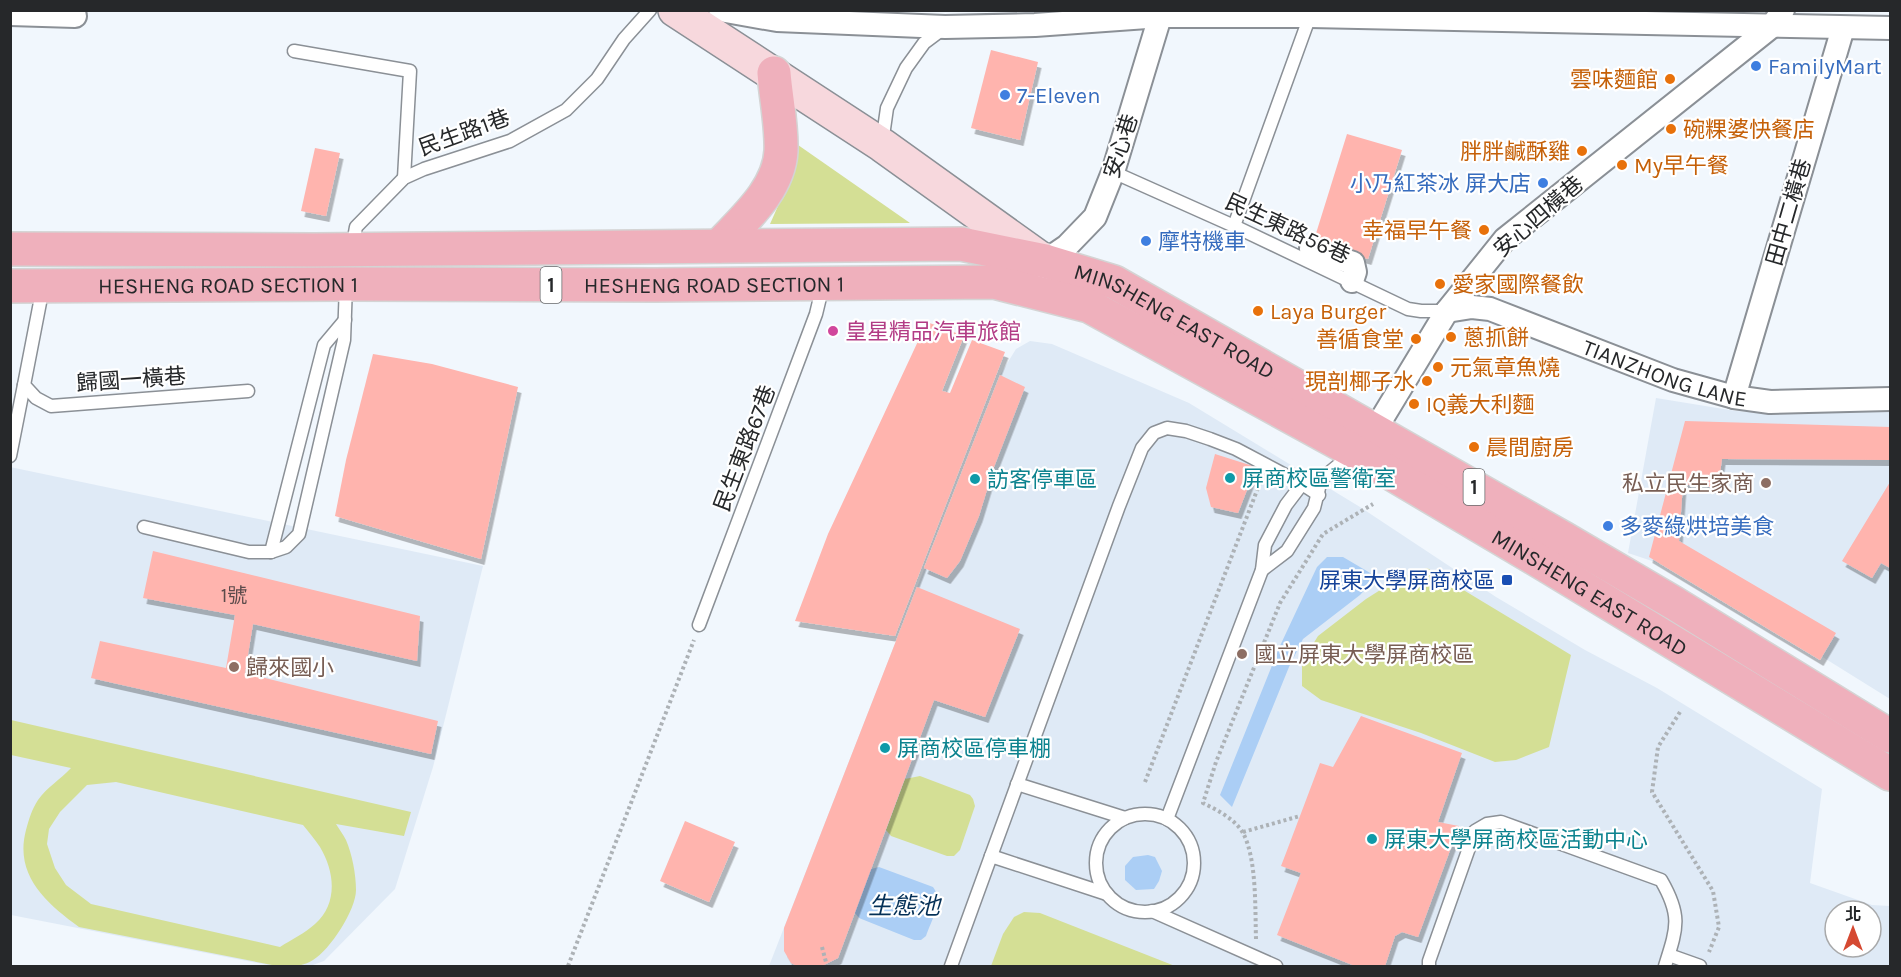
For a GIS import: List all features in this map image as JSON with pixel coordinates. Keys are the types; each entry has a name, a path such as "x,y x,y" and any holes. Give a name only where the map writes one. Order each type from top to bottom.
{"main road":[{"path":"719,246 761,201 777,173 781,152 774,73"},
{"name":"HESHENG ROAD SECTION 1","path":"10,286 43,286 719,246 961,244 1045,261"},
{"name":"HESHENG ROAD SECTION 1","path":"10,249 349,267 823,284 994,282 1089,306"},
{"name":"MINSHENG EAST ROAD","path":"1045,261 1114,282 1365,441 1558,572 1890,774"},
{"name":"MINSHENG EAST ROAD","path":"1089,306 1365,441 1674,603 1890,736"}],"street":[{"name":"MINSHENG EAST ROAD","path":"675,10 882,144 1045,261 1089,306"},
{"path":"720,10 777,20 945,27 997,19 1162,13 1311,13 1777,19 1842,28 1890,28"},
{"name":"安心巷","path":"1045,261 1067,246 1095,217 1113,172 1162,13"},
{"path":"10,14 75,16"},
{"name":"安心四橫巷","path":"1365,441 1447,311 1504,239 1777,19"},
{"name":"田中二橫巷","path":"1734,397 1842,28"},
{"path":"1311,249 1353,263 1355,272 1352,281"},
{"name":"TIANZHONG LANE","path":"1447,311 1472,307 1490,309 1673,380 1734,397 1770,402 1890,399"}],"lane":[{"name":"民生路1巷","path":"271,552 286,547 299,534 344,340 349,267 356,227 404,178 424,169 510,141 566,110 597,79 624,39 650,10"},
{"path":"1234,226 1311,13"},
{"path":"882,144 887,108 906,68 924,43 945,27"},
{"path":"294,51 410,71 404,178"},
{"name":"民生東路56巷","path":"1113,172 1234,226 1408,309 1447,311"},
{"name":"民生東路67巷","path":"699,625 816,314 823,284"},
{"path":"10,456 43,286"},
{"path":"144,527 249,552 271,552 324,345 345,320"},
{"name":"歸國一橫巷","path":"24,385 36,398 51,406 248,391"},
{"path":"951,966 1142,448 1154,433 1167,428 1186,431 1267,465 1318,495"},
{"path":"1167,819 1262,570 1265,544 1286,505 1302,484 1319,481 1365,441"},
{"path":"1262,570 1287,550 1314,508 1319,481"},
{"path":"1017,784 1125,818"},
{"path":"1147,814 1167,819 1179,827 1188,838 1194,854 1194,870 1188,886 1178,899 1164,908 1152,911 1140,911 1116,903 1099,881 1096,866 1097,851 1103,837 1125,818 1147,814"},
{"path":"1429,966 1475,831 1487,824 1501,822 1661,880 1671,897 1677,918 1667,961 1704,962"},
{"path":"992,856 1107,894"},
{"path":"1152,911 1276,966"}],"path":[{"path":"1145,782 1267,465"},
{"path":"1256,940 1249,851 1242,832 1223,813 1203,803 1220,752 1280,603 1323,534 1373,504"},
{"path":"568,966 699,625"},
{"path":"1680,712 1658,747 1652,792 1713,891 1719,927 1704,962"},
{"path":"1242,832 1300,816"},
{"path":"822,947 827,966"}],"shaded area":[{"name":"國立屏東大學屏商校區","path":"1030,341 1052,344 1189,403 1360,507 1496,597 1585,650 1657,688 1822,789 1810,883 1855,899 1823,899 1823,959 1883,959 1883,906 1890,906 1890,966 769,966 1000,375 1016,349"},
{"name":"私立民生家商","path":"1656,398 1736,411 1784,414 1890,411 1890,699 1688,573 1628,553"},
{"name":"歸來國小","path":"10,467 483,566 433,767 395,889 324,961 310,966 273,966 11,915"}],"green space":[{"path":"788,138 910,223 770,224 786,188"},
{"path":"1427,568 1571,655 1549,747 1516,760 1495,762 1421,733 1321,700 1302,686 1302,662 1318,636 1366,599 1396,580"},
{"path":"11,720 411,812 404,836 336,824 346,840 353,864 356,890 352,908 341,929 320,955 300,965 277,966 79,927 67,918 45,898 36,886 29,874 23,846 27,826 36,803 45,791 71,768 11,755","holes":["116,782 303,825 320,847 329,867 331,897 328,907 315,924 280,947 91,904 66,885 55,868 47,844 49,829 60,812 87,785"]},
{"path":"920,776 970,795 973,799 975,806 960,850 954,856 947,856 891,836 886,830 905,779"},
{"path":"1024,912 1040,913 1175,966 991,966 1003,934 1014,917"}],"water":[{"path":"1327,557 1343,557 1377,577 1360,595 1303,639 1289,667 1232,807 1220,795 1279,648 1317,567"},
{"path":"1148,855 1155,857 1162,871 1159,881 1154,889 1136,890 1125,880 1125,866 1133,857"},
{"name":"生態池","path":"879,867 933,887 937,898 936,911 926,936 921,940 914,940 859,918 855,913 853,906 865,877 871,869"}],"building":[{"name":"7-Eleven","path":"991,50 1038,62 1020,140 971,128"},
{"path":"1347,134 1402,150 1368,259 1313,243"},
{"path":"315,148 340,153 326,216 301,211"},
{"path":"927,322 964,336 942,391 950,393 972,340 1005,352 895,636 795,621 828,534"},
{"path":"373,354 432,364 518,387 481,559 335,516 346,460"},
{"name":"訪客停車區","path":"1000,375 1025,387 994,467 979,516 960,561 947,578 924,568"},
{"path":"1685,421 1890,427 1890,460 1722,459 1718,488 1683,484 1679,541 1836,633 1820,660 1649,557"},
{"name":"屏商校區警衛室","path":"1215,454 1256,467 1238,513 1211,507 1206,488"},
{"path":"1890,482 1890,568 1881,563 1872,578 1842,561"},
{"path":"153,551 420,616 417,661 253,624 245,673 438,721 431,754 91,678 100,641 226,668 235,615 143,598"},
{"name":"屏商校區停車棚","path":"917,587 1020,629 985,717 934,700 838,958 822,966 797,966 791,963 784,951 784,928"},
{"name":"屏東大學屏商校區活動中心","path":"1361,716 1462,753 1438,822 1459,826 1418,937 1402,932 1395,936 1385,966 1355,966 1277,935 1301,873 1281,866 1320,763 1333,767"},
{"path":"685,821 735,842 709,902 660,881"}],"place":[{"name":"FamilyMart","path":"1756,66"},
{"name":"雲味麵館","path":"1670,79"},
{"name":"7-Eleven","path":"1005,95"},
{"name":"碗粿婆快餐店","path":"1671,129"},
{"name":"胖胖鹹酥雞","path":"1582,151"},
{"name":"My早午餐","path":"1622,165"},
{"name":"小乃紅茶冰 屏大店","path":"1543,183"},
{"name":"幸福早午餐","path":"1484,230"},
{"name":"摩特機車","path":"1146,241"},
{"name":"愛家國際餐飲","path":"1440,284"},
{"name":"Laya Burger","path":"1258,311"},
{"name":"皇星精品汽車旅館","path":"833,331"},
{"name":"蔥抓餅","path":"1451,337"},
{"name":"善循食堂","path":"1416,339"},
{"name":"元氣章魚燒","path":"1438,367"},
{"name":"現剖椰子水","path":"1427,381"},
{"name":"IQ義大利麵","path":"1414,404"},
{"name":"晨間廚房","path":"1474,447"},
{"name":"屏商校區警衛室","path":"1230,478"},
{"name":"訪客停車區","path":"975,479"},
{"name":"私立民生家商","path":"1766,483"},
{"name":"多麥綠烘培美食","path":"1608,526"},
{"name":"屏東大學屏商校區","path":"1507,580"},
{"name":"國立屏東大學屏商校區","path":"1242,654"},
{"name":"歸來國小","path":"234,667"},
{"name":"屏商校區停車棚","path":"885,748"},
{"name":"屏東大學屏商校區活動中心","path":"1372,839"}]}
